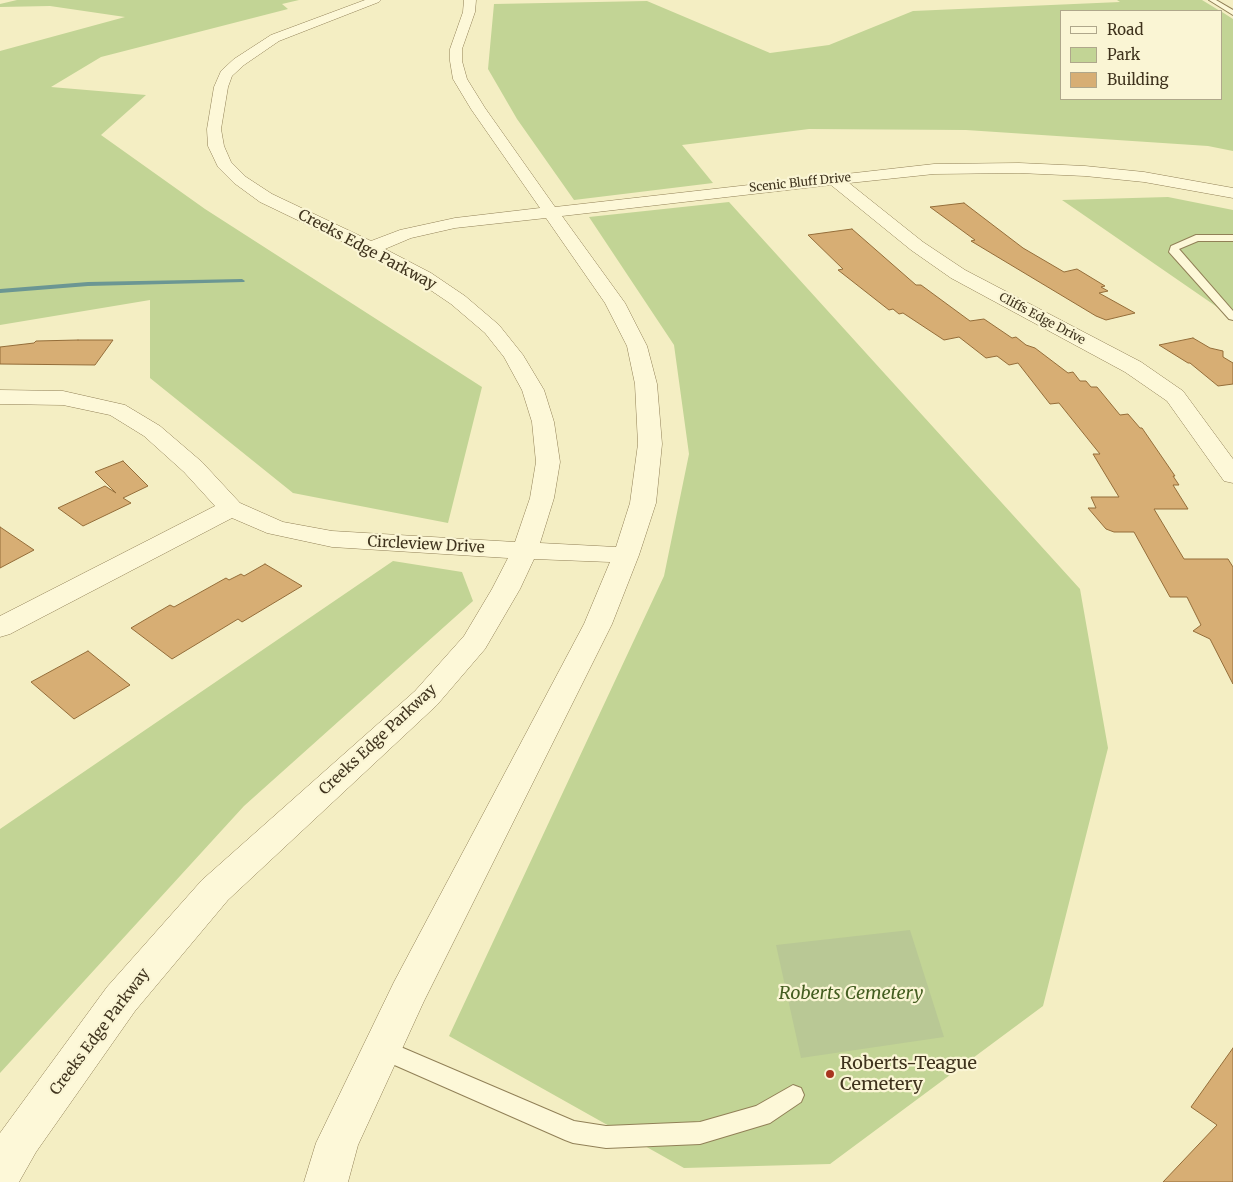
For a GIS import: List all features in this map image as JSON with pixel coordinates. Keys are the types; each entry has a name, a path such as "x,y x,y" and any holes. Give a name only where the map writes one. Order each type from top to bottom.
{"street":[{"name":"Creeks Edge Parkway","path":"0,1174 21,1138 121,999 215,890 426,698 474,642 506,589 525,550 542,498 548,462 543,422 532,390 513,355 492,329 458,300 424,277 370,248 266,198 240,180 224,164 216,146 214,129 221,86 226,74 239,62 275,38 375,0"},
{"path":"326,1182 337,1143 408,994 554,713 598,624 626,555 643,503 650,444 646,384 637,346 615,303 478,109 460,79 456,61 456,49 469,12 470,0"},
{"name":"Scenic Bluff Drive","path":"370,248 406,234 455,223 934,169 1019,168 1085,171 1233,192"},
{"name":"Cliffs Edge Drive","path":"833,179 916,246 958,274 1133,367 1174,396 1233,476"},
{"name":"Circleview Drive","path":"0,397 63,398 117,410 152,431 193,467 231,508 276,528 332,540 626,555"},
{"path":"0,628 231,508"}],"lane":[{"path":"1212,0 1233,13"},
{"path":"1233,238 1196,238 1174,248 1174,252 1233,317"},
{"path":"382,1050 573,1132 606,1137 700,1133 762,1114 793,1095"}],"green space":[{"path":"17,0 299,0 282,4 288,9 101,57 51,87 146,95 101,135 205,209 482,387 448,523 293,493 150,378 150,300 0,325 0,51 125,17 50,6 0,7 0,4"},
{"path":"1117,0 1202,0 1218,10 1060,10 1060,100 1223,100 1223,13 1233,19 1233,151 1208,146 966,130 809,129 682,145 713,183 574,200 517,119 488,69 494,4 647,1 770,53 829,45 913,11 1120,2"},
{"path":"1168,197 1233,210 1233,318 1062,200"},
{"path":"729,202 1080,589 1108,748 1043,1006 830,1164 684,1168 449,1036 664,576 689,454 674,345 589,217"},
{"path":"393,561 462,572 473,601 244,806 0,1073 0,829"},
{"name":"Roberts Cemetery","path":"910,930 944,1037 801,1058 776,945"}],"building":[{"path":"964,203 1023,248 1064,272 1077,269 1105,286 1101,287 1108,291 1099,293 1135,313 1106,320 1096,316 971,241 975,240 930,207"},
{"path":"852,229 916,285 921,285 970,321 984,319 1012,338 1016,337 1026,345 1035,348 1068,373 1073,372 1080,381 1086,381 1091,387 1097,387 1120,415 1128,414 1142,428 1175,476 1173,476 1179,485 1173,485 1188,509 1154,509 1184,559 1228,559 1233,567 1233,684 1210,639 1193,631 1201,625 1187,597 1170,597 1134,532 1114,532 1106,529 1088,508 1096,508 1091,497 1119,497 1093,454 1100,454 1059,403 1050,404 1018,363 1009,365 997,356 986,358 959,337 944,340 903,313 899,314 893,309 889,310 838,270 843,269 808,235"},
{"path":"1193,338 1210,348 1223,351 1223,357 1233,363 1233,384 1218,386 1190,363 1159,345"},
{"path":"113,340 95,365 0,364 0,347 34,343 36,341"},
{"path":"123,461 148,486 123,498 131,503 83,526 58,508 105,486 116,493 95,472"},
{"path":"0,527 34,550 0,568"},
{"path":"265,564 302,586 242,622 238,619 172,659 131,628 170,605 174,607 226,578 229,580 241,574 244,576"},
{"path":"88,651 130,685 74,719 31,682"},
{"path":"1233,1048 1233,1182 1163,1182 1217,1125 1191,1107"}],"waterway":[{"path":"0,291 88,284 242,281"}],"place":[{"name":"Roberts-Teague Cemetery","path":"830,1074"}]}
